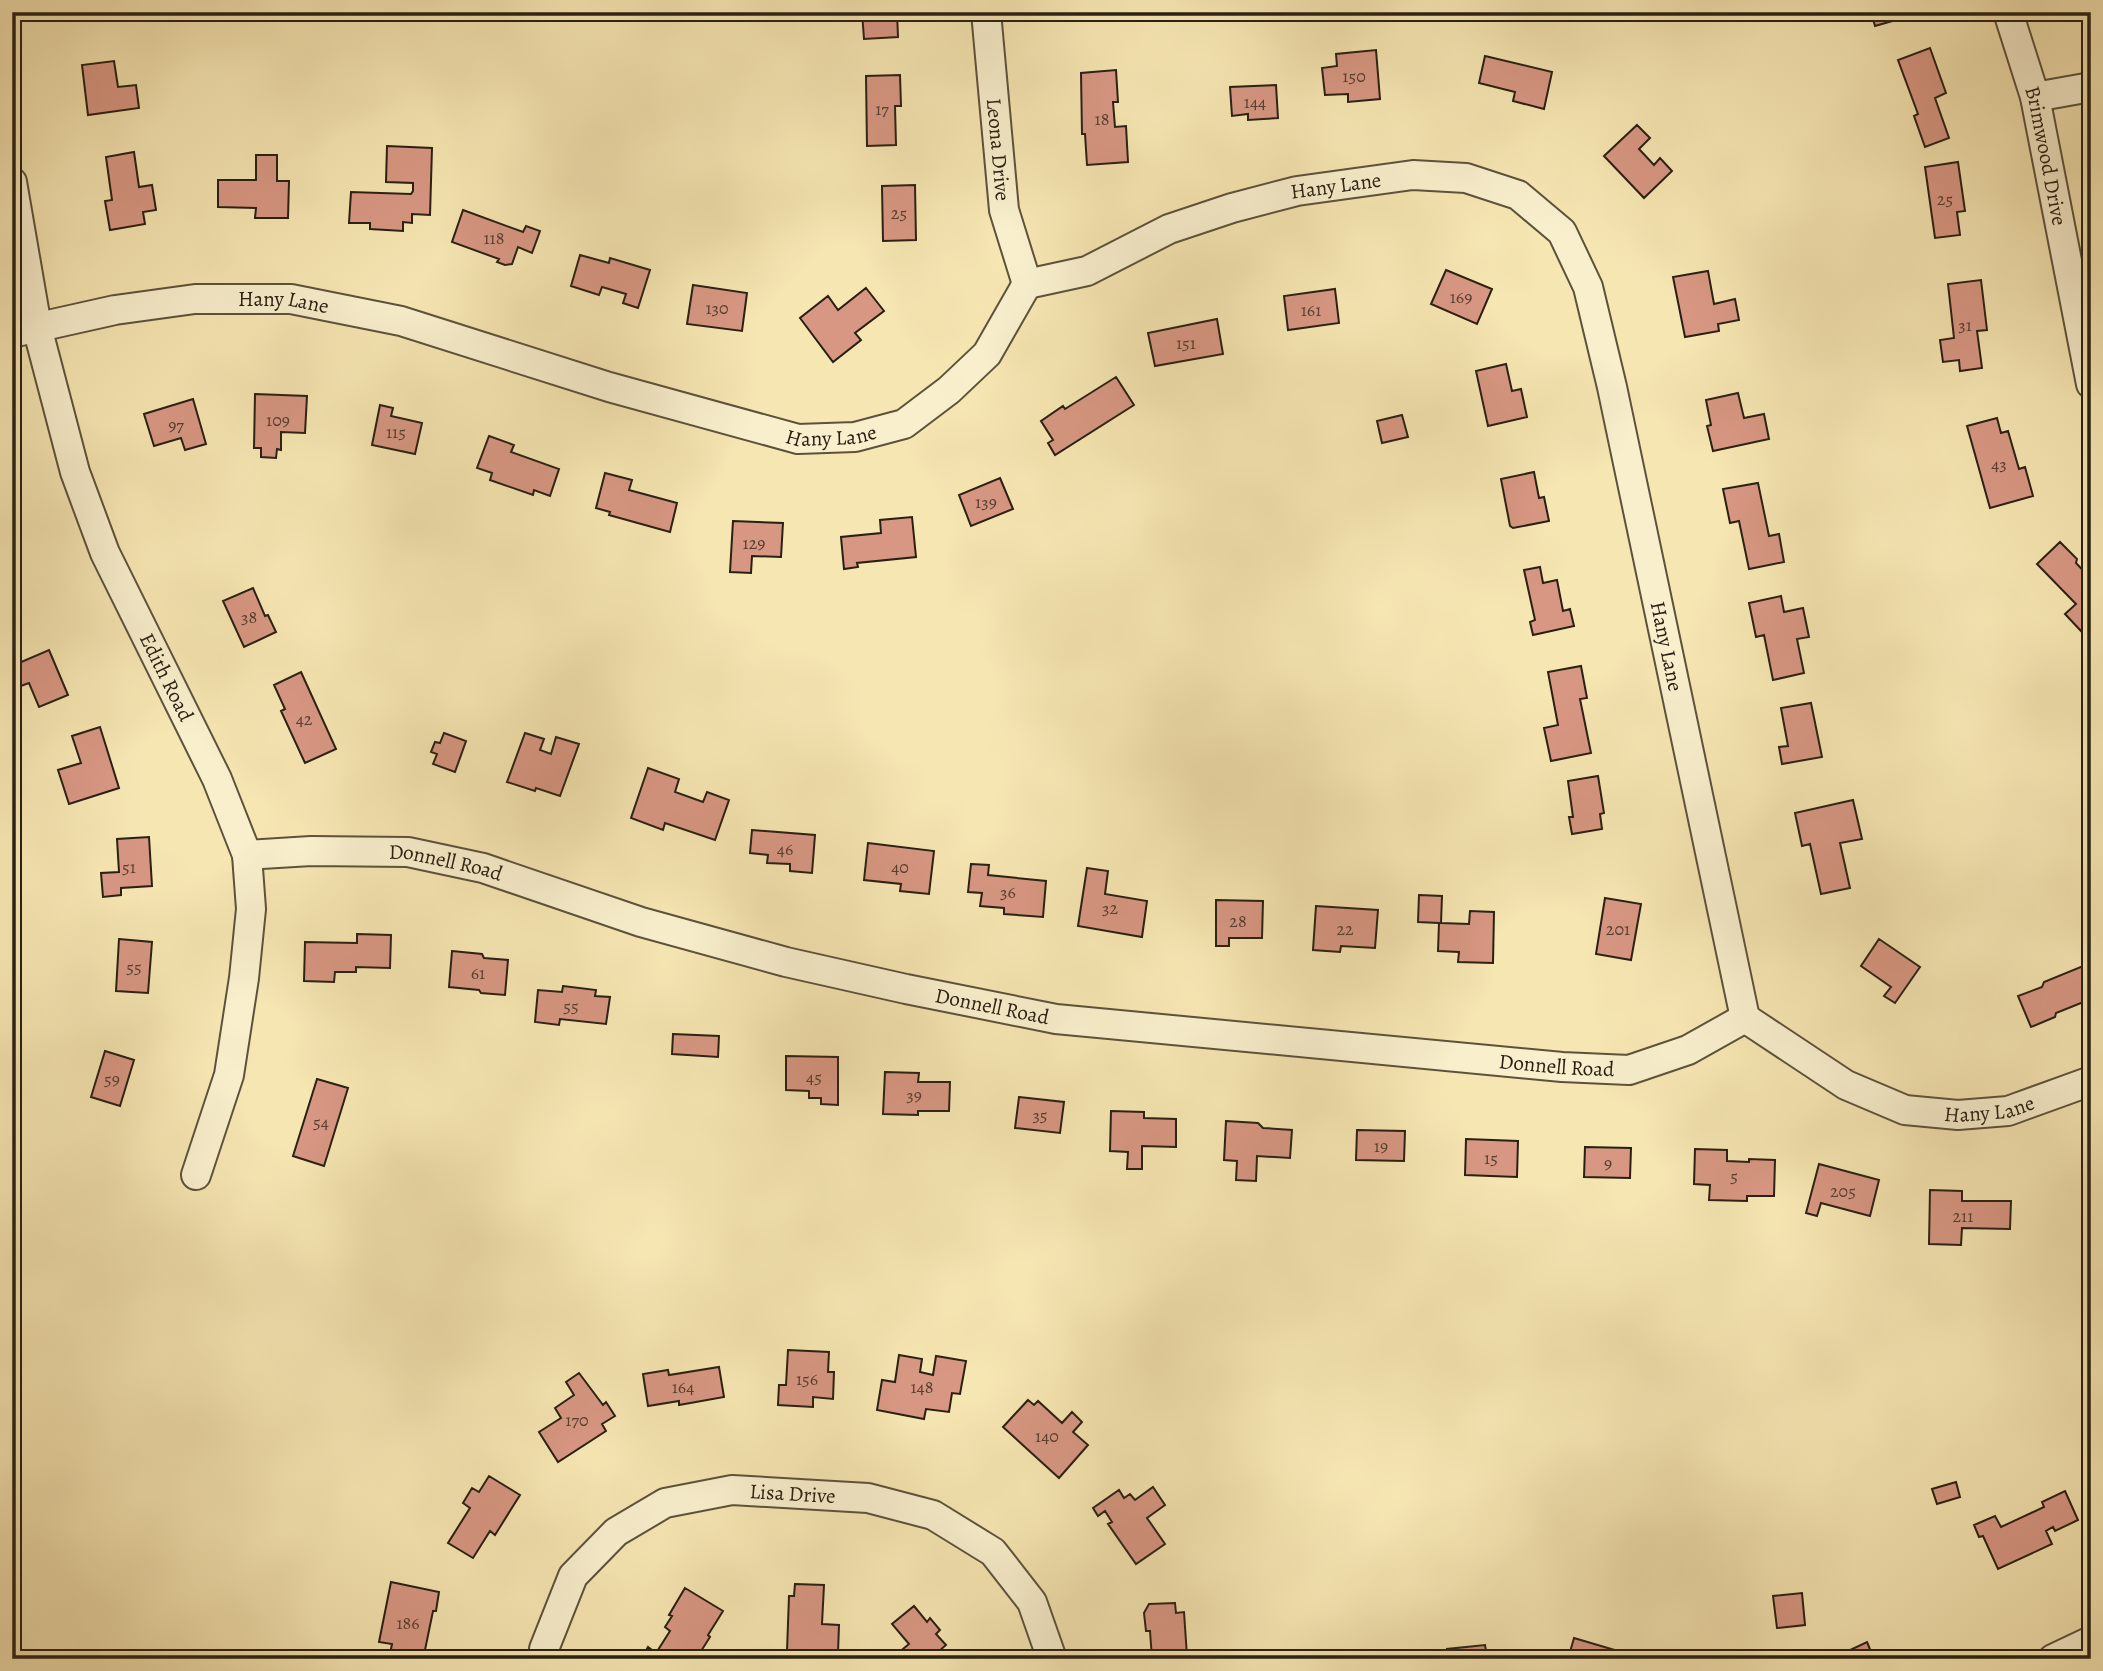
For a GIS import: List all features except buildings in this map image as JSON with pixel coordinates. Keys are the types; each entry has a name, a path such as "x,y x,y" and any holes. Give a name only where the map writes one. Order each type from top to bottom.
{"street":[{"name":"Leona Drive","path":"986,12 1004,210 1027,284"},
{"name":"Brimwood Drive","path":"2008,12 2035,97 2091,384"},
{"path":"2035,97 2091,87"},
{"name":"Hany Lane","path":"25,330 115,310 195,299 291,299 401,321 609,387 798,439 855,437 904,424 949,390 987,354 1027,284 1087,271 1169,229 1232,208 1297,191 1413,175 1466,178 1518,195 1562,232 1588,287 1638,502 1745,1018 1846,1085 1905,1110 1958,1115 2008,1111 2091,1081"},
{"name":"Edith Road","path":"12,182 25,330 106,553 217,779 247,855 251,909 244,978 229,1075 196,1175"},
{"name":"Donnell Road","path":"247,855 311,851 408,852 482,868 641,922 786,962 1056,1019 1562,1067 1629,1070 1688,1050 1745,1018"},
{"name":"Lisa Drive","path":"544,1659 544,1649 573,1576 616,1532 665,1503 732,1490 868,1498 933,1515 993,1552 1032,1602 1052,1659"},
{"path":"2053,1659 2086,1649"}]}
